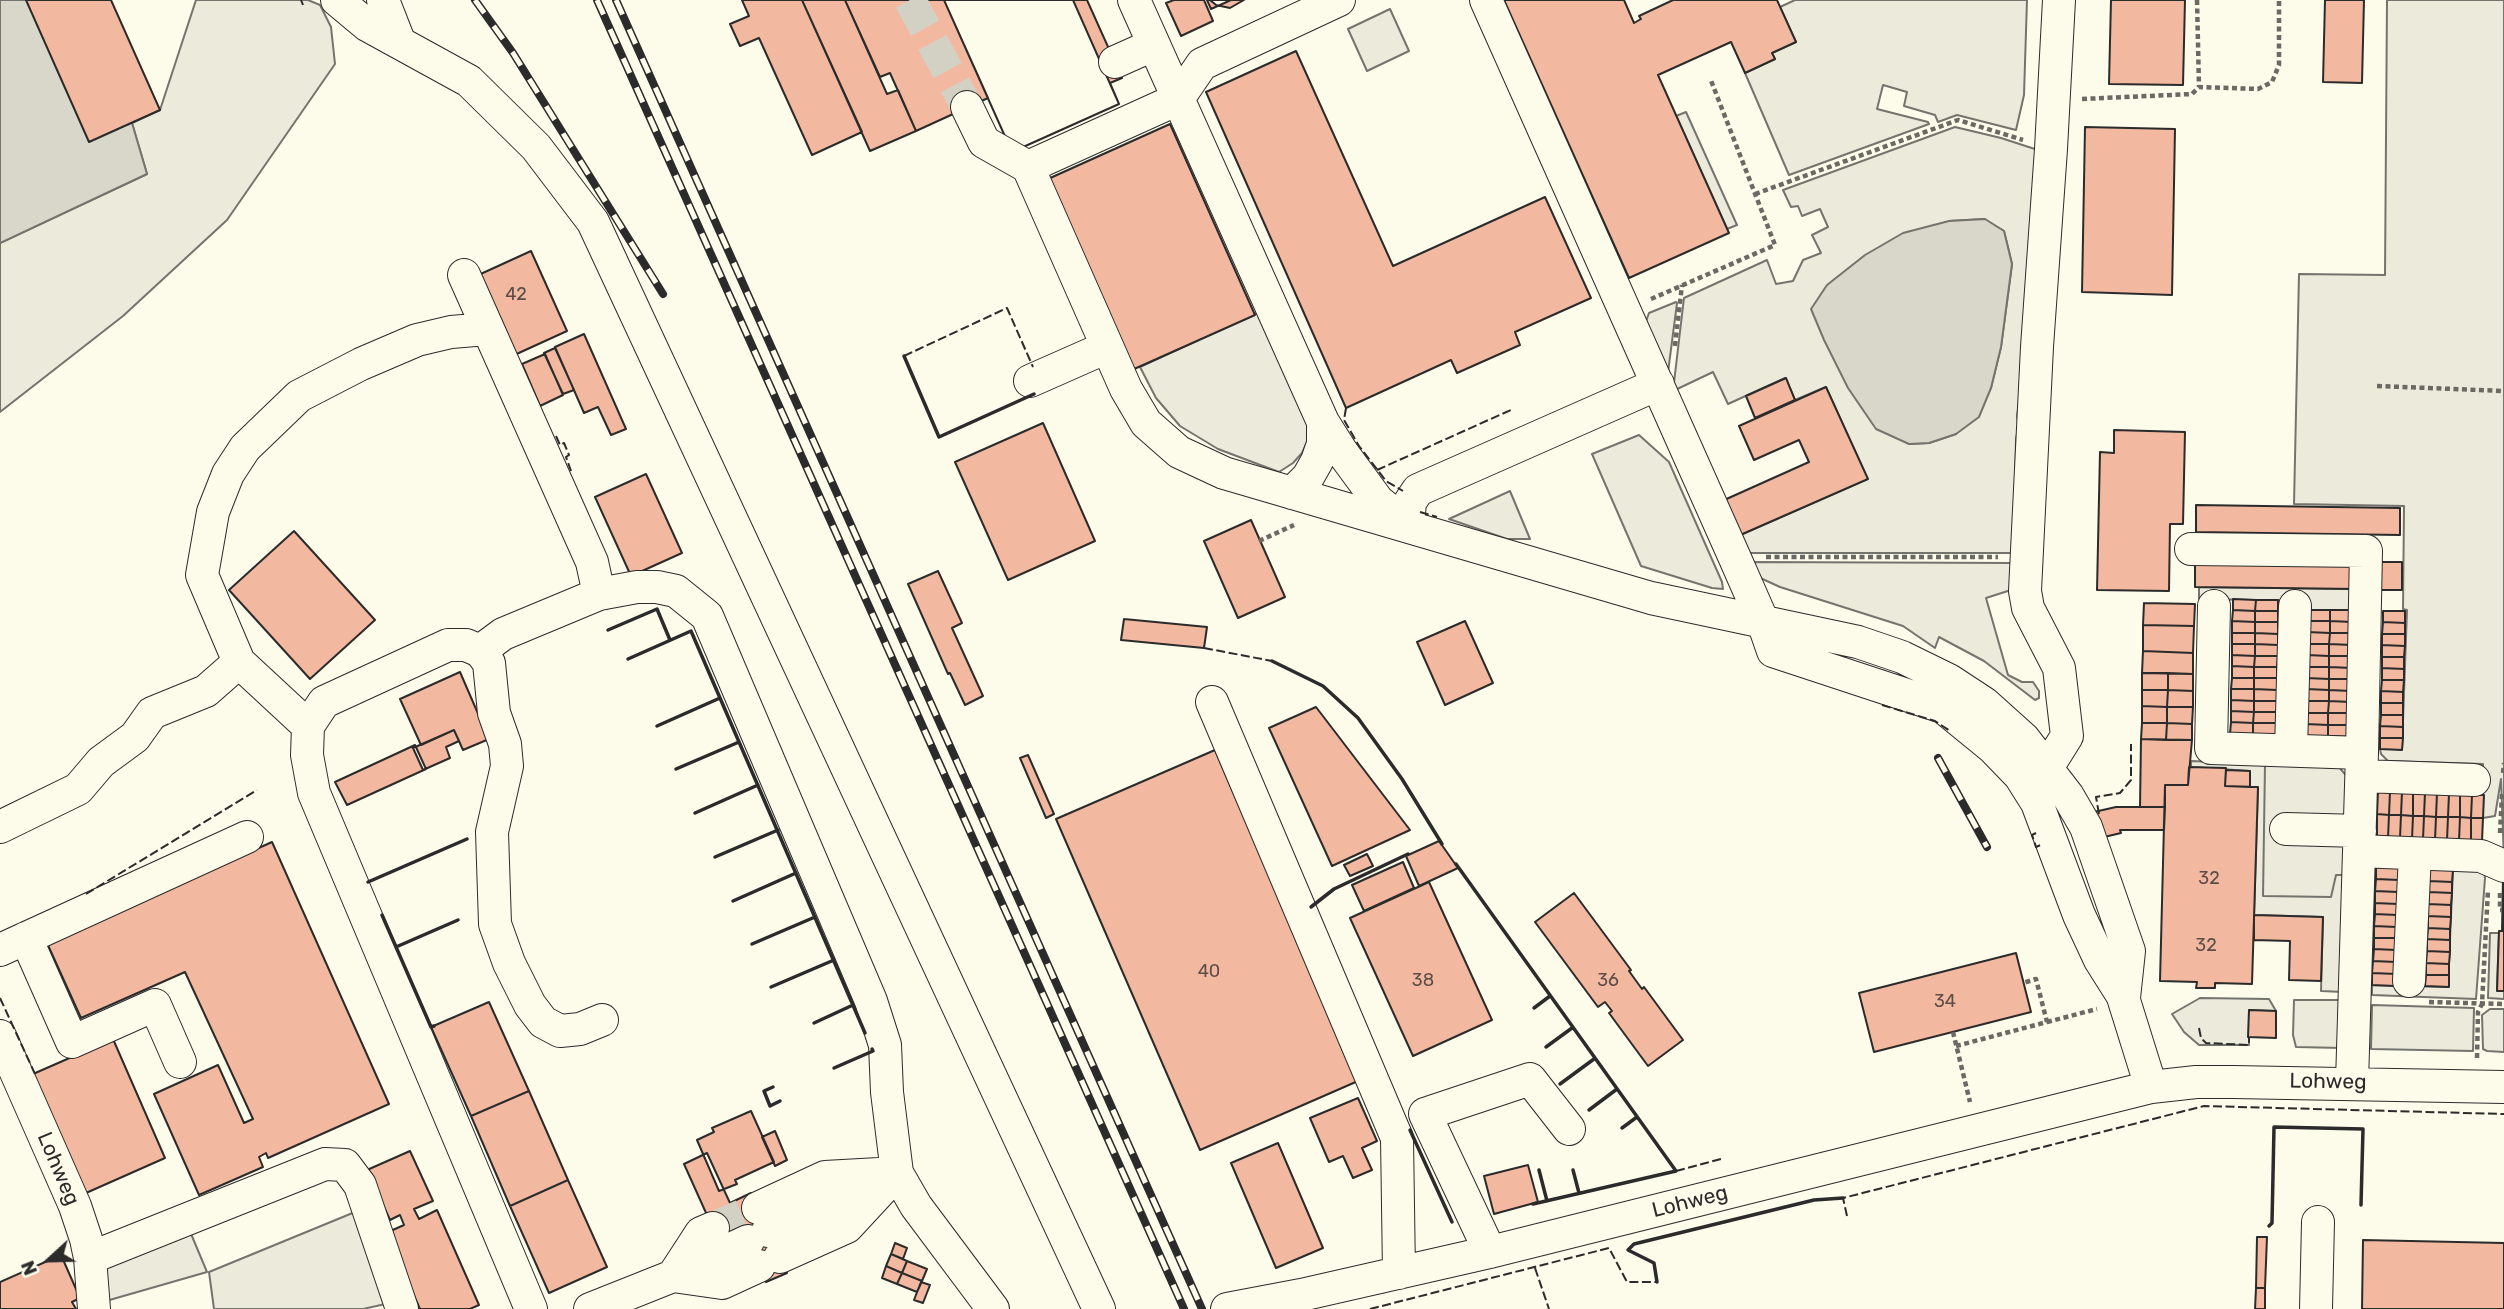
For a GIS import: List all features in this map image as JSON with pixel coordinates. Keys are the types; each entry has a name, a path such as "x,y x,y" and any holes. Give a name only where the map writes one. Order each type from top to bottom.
{"street":[{"path":"337,0 367,25 470,81 536,146 593,222 1099,1309"},
{"path":"383,0 399,41"},
{"path":"1134,0 1323,422 1378,501 1408,526"},
{"path":"1028,167 1178,99 1202,64 1339,0"},
{"path":"1486,0 1734,556 1773,651 1943,707 1992,747 2068,796 2086,827 2129,951 2125,1000"},
{"path":"2036,776 2067,736 2059,668 2028,608 2025,592 2059,0"},
{"path":"1115,62 1153,45"},
{"path":"967,107 984,142 1028,167 1126,389 1146,423 1179,452 1224,472 1651,598 1763,622"},
{"path":"464,275 592,562 598,594"},
{"path":"308,726 239,662 202,575 213,512 228,474 246,448 299,396 361,364 417,340 451,332 487,329"},
{"path":"1030,381 1107,347"},
{"path":"1408,526 1410,502 1418,490 1658,384"},
{"path":"1292,493 1308,477 1317,461 1323,444 1323,422"},
{"path":"2191,549 2366,551 2352,1082"},
{"path":"480,651 503,634 598,594 637,587 676,591 707,616 871,1001 885,1045 887,1092 897,1172 916,1206 993,1309"},
{"path":"2214,606 2211,748 2291,750 2362,764 2493,781"},
{"path":"2291,750 2295,606"},
{"path":"531,1309 314,793 307,755 308,726 324,702 449,645 466,645 480,651 489,663 494,713 505,744 507,766 492,832 495,924 509,963 530,1004 543,1022 560,1031 580,1029 602,1020"},
{"path":"0,827 78,789 101,762 135,737 152,713 206,691 239,662"},
{"path":"1212,702 1397,1138 1399,1273"},
{"path":"2036,776 2056,803 2068,834 2125,1000 2151,1087"},
{"path":"2286,829 2360,841 2415,854 2481,856 2497,864"},
{"path":"180,1062 155,1005 72,1042 13,944 247,837"},
{"path":"2409,981 2415,854"},
{"name":"Lohweg","path":"0,1036 75,1206 90,1258 94,1309"},
{"path":"1490,1252 1425,1114 1531,1079 1569,1129"},
{"name":"Lohweg","path":"1227,1309 1302,1302 1399,1273 2151,1087 2196,1082 2352,1082 2504,1087"},
{"path":"90,1258 325,1164 345,1166 360,1185 402,1309"},
{"path":"590,1309 762,1241 846,1227 897,1172"},
{"path":"762,1241 825,1177 897,1172"},
{"path":"2316,1309 2318,1222"},
{"path":"673,1276 701,1233 713,1228"}],"path":[{"path":"2053,100 2192,94 2199,87 2197,0"},
{"path":"2199,87 2258,89 2272,82 2278,65 2278,0"},
{"path":"1625,310 1775,245 1710,78"},
{"path":"1755,194 1958,120 2051,149"},
{"path":"2377,386 2504,391"},
{"path":"1734,556 2027,557"},
{"path":"2477,1058 2478,1012 2482,1004 2497,864 2493,781 2504,763"},
{"path":"2500,904 2502,910"},
{"path":"2023,983 2036,979 2047,1022"},
{"path":"1956,1046 2125,1000"},
{"path":"1953,1032 1977,1130"}],"shaded area":[{"path":"0,0 77,0 132,123 147,174 0,243"},
{"path":"196,0 308,0 320,5 331,27 335,64 227,220 123,316 0,412 0,243 147,174 132,123 160,110"},
{"path":"1795,0 2027,0 2024,95 2016,130 1957,115 1938,122 1935,115 1904,106 1907,92 1883,85 1877,109 1929,124 1789,175 1745,73 1775,59 1772,53 1796,42 1780,7"},
{"path":"2387,0 2504,0 2504,860 2501,779 2495,816 2483,818 2483,764 2388,761 2381,754 2380,749 2402,749 2407,610 2403,609 2404,506 2294,504 2299,274 2385,275"},
{"path":"1390,9 1409,51 1367,71 1348,29"},
{"path":"1686,112 1737,225 1727,229 1676,116"},
{"path":"1955,127 2041,151 2027,347 2017,416 2019,427 2016,438 2014,553 1743,553 1738,536 1867,479 1826,387 1795,400 1785,378 1728,404 1713,372 1673,391 1684,298 1767,260 1776,284 1793,281 1803,260 1821,253 1812,235 1828,227 1820,209 1802,216 1798,206 1791,207 1783,190","holes":["1984,219 2004,231 2012,264 2001,347 1991,388 1956,434 1929,443 1909,444 1949,221"]},
{"path":"1985,219 2004,231 2012,264 2001,347 1991,388 1979,417 1956,434 1929,443 1909,444 1876,429 1848,388 1811,309 1827,285 1865,255 1903,233 1949,221"},
{"path":"1676,302 1667,380 1644,327 1649,313"},
{"path":"1259,312 1312,431 1302,453 1279,472 1218,449 1180,426 1156,398 1140,367"},
{"path":"1639,435 1669,462 1723,589 1641,566 1592,454"},
{"path":"1510,491 1530,539 1507,539 1449,519"},
{"path":"1748,562 2014,563 2014,589 1986,598 2008,675 2022,682 2033,682 2039,691 2039,698 2035,700 1984,661 1939,637 1935,648 1903,626 1780,587 1756,576"},
{"path":"2199,587 2352,589 2351,610 2308,610 2308,601 2199,599"},
{"path":"2191,761 2265,764 2334,878 2337,874 2347,875 2343,992 2321,991 2323,917 2254,915 2258,788 2250,787 2250,771 2191,767"},
{"path":"2265,764 2337,765 2351,781 2347,875 2336,875 2331,897 2263,896"},
{"path":"2453,870 2484,870 2476,999 2372,995 2372,985 2448,987"},
{"path":"2490,933 2499,933 2497,990 2504,991 2504,999 2488,998"},
{"path":"2200,998 2269,999 2276,1011 2249,1010 2249,1045 2199,1045 2184,1032 2172,1014"},
{"path":"2294,1000 2344,1000 2342,1048 2296,1047 2293,1035"},
{"path":"2372,1005 2474,1008 2473,1051 2371,1049"},
{"path":"2490,1009 2504,1009 2504,1052 2483,1049 2482,1015"},
{"path":"355,1212 390,1303 363,1309 214,1309 209,1272"},
{"path":"189,1229 207,1272 106,1301 104,1277 107,1267"}],"building":[{"path":"26,0 111,0 160,110 89,142"},
{"path":"742,0 802,0 862,132 812,155 759,38 740,46 730,24 749,16"},
{"path":"802,0 845,0 887,94 898,90 916,131 870,151"},
{"path":"845,0 944,0 988,98 916,131 890,73 880,77"},
{"path":"944,0 1073,0 1119,104 1012,152"},
{"path":"944,0 1087,0 1122,78 1110,83 1119,104 1012,152"},
{"path":"1174,0 1204,0 1213,21 1181,36 1166,3"},
{"path":"1207,0 1231,0 1211,9"},
{"path":"1210,0 1244,0 1230,8 1216,5"},
{"path":"1504,0 1624,0 1634,23 1641,19 1639,16 1673,0 1777,0 1796,42 1772,53 1775,59 1745,73 1731,42 1658,75 1729,233 1629,278"},
{"path":"2111,0 2185,0 2183,85 2109,84"},
{"path":"2325,0 2364,0 2362,83 2323,82"},
{"path":"1296,51 1393,266 1545,197 1591,298 1515,332 1520,345 1457,373 1451,360 1346,408 1206,92"},
{"path":"1170,124 1255,315 1114,378 1028,188"},
{"path":"2085,127 2175,129 2172,295 2082,292"},
{"path":"531,251 567,331 510,357 474,277"},
{"path":"584,334 626,429 611,435 598,407 584,413 555,347"},
{"path":"555,348 574,390 563,394 544,353"},
{"path":"545,354 563,395 540,406 522,364"},
{"path":"1786,378 1795,400 1755,418 1746,396"},
{"path":"1826,387 1868,479 1738,536 1722,501 1809,462 1799,440 1754,460 1739,426"},
{"path":"1043,423 1095,541 1008,580 955,462"},
{"path":"2114,430 2185,432 2183,524 2170,524 2169,591 2097,590 2100,452 2114,453"},
{"path":"646,474 682,553 631,576 595,497"},
{"path":"2196,505 2400,508 2400,535 2196,532"},
{"path":"1251,520 1285,597 1238,618 1204,541"},
{"path":"294,531 375,620 310,679 229,590"},
{"path":"2195,562 2356,565 2356,589 2195,587"},
{"path":"2379,562 2402,562 2402,590 2378,590"},
{"path":"938,571 962,623 952,628 983,696 965,705 950,673 948,674 908,584"},
{"path":"2233,599 2256,600 2255,611 2233,610"},
{"path":"2256,600 2278,600 2278,611 2255,611"},
{"path":"2144,603 2195,604 2194,626 2143,625"},
{"path":"2233,610 2255,611 2255,622 2232,621"},
{"path":"2308,610 2330,610 2330,621 2308,621"},
{"path":"2330,610 2353,610 2352,622 2330,621"},
{"path":"2255,611 2278,611 2278,622 2255,622"},
{"path":"2383,611 2405,611 2405,623 2383,622"},
{"path":"1124,619 1207,627 1204,648 1121,640"},
{"path":"1465,621 1493,683 1445,705 1417,642"},
{"path":"2232,621 2255,622 2255,633 2232,633"},
{"path":"2308,621 2330,621 2330,633 2307,632"},
{"path":"2330,621 2352,622 2352,633 2330,633"},
{"path":"2255,622 2278,622 2278,634 2255,633"},
{"path":"2383,622 2405,623 2405,634 2382,634"},
{"path":"2143,625 2194,626 2193,653 2143,651"},
{"path":"2307,632 2330,633 2329,644 2307,644"},
{"path":"2232,633 2255,633 2255,644 2232,644"},
{"path":"2255,633 2278,634 2278,645 2255,644"},
{"path":"2330,633 2352,633 2352,645 2329,644"},
{"path":"2382,634 2405,634 2405,646 2382,645"},
{"path":"2232,644 2255,644 2255,656 2232,655"},
{"path":"2255,644 2278,645 2278,656 2255,656"},
{"path":"2307,644 2329,644 2329,656 2307,655"},
{"path":"2329,644 2352,645 2352,656 2329,656"},
{"path":"2382,645 2405,646 2404,657 2382,657"},
{"path":"2143,651 2193,653 2193,674 2142,673"},
{"path":"2232,655 2255,656 2254,667 2232,666"},
{"path":"2307,655 2329,656 2329,667 2307,667"},
{"path":"2255,656 2278,656 2277,667 2254,667"},
{"path":"2329,656 2352,656 2352,668 2329,667"},
{"path":"2382,657 2404,657 2404,669 2382,668"},
{"path":"2232,666 2254,667 2254,678 2232,678"},
{"path":"2254,667 2277,667 2277,678 2254,678"},
{"path":"2307,667 2329,667 2329,679 2306,678"},
{"path":"2329,667 2352,668 2351,679 2329,679"},
{"path":"2382,668 2404,669 2404,680 2382,680"},
{"path":"460,672 489,739 463,750 454,730 421,745 400,699"},
{"path":"2142,673 2168,673 2168,690 2142,690"},
{"path":"2168,673 2193,674 2193,691 2168,690"},
{"path":"2232,678 2254,678 2254,689 2231,689"},
{"path":"2254,678 2277,678 2277,690 2254,689"},
{"path":"2306,678 2329,679 2329,690 2306,689"},
{"path":"2329,679 2351,679 2351,691 2329,690"},
{"path":"2382,680 2404,680 2403,692 2381,691"},
{"path":"2231,689 2254,689 2254,701 2231,700"},
{"path":"2254,689 2277,690 2277,701 2254,701"},
{"path":"2306,689 2329,690 2329,701 2306,701"},
{"path":"2142,690 2168,690 2167,707 2142,706"},
{"path":"2168,690 2193,691 2193,707 2167,707"},
{"path":"2329,690 2351,691 2351,702 2329,701"},
{"path":"2381,691 2403,692 2403,703 2381,703"},
{"path":"2231,700 2254,701 2254,712 2231,711"},
{"path":"2254,701 2277,701 2277,712 2254,712"},
{"path":"2306,701 2329,701 2328,713 2305,713"},
{"path":"2329,701 2351,702 2351,713 2328,713"},
{"path":"2381,703 2403,703 2403,715 2381,715"},
{"path":"2142,706 2167,707 2167,723 2142,723"},
{"path":"1316,707 1410,830 1332,866 1269,728"},
{"path":"2167,707 2193,707 2192,724 2167,723"},
{"path":"2231,711 2254,712 2253,723 2231,722"},
{"path":"2254,712 2277,712 2276,723 2253,723"},
{"path":"2305,713 2328,713 2328,725 2306,724"},
{"path":"2328,713 2351,713 2350,725 2328,725"},
{"path":"2381,715 2403,715 2403,727 2380,726"},
{"path":"2231,722 2253,723 2253,734 2230,734"},
{"path":"2142,723 2167,723 2166,740 2141,739"},
{"path":"2167,723 2192,724 2192,740 2166,740"},
{"path":"2253,723 2276,723 2276,735 2253,734"},
{"path":"2306,724 2328,725 2328,736 2305,736"},
{"path":"2328,725 2350,725 2350,737 2328,736"},
{"path":"2380,726 2403,727 2403,738 2380,738"},
{"path":"454,730 459,741 446,747 450,758 423,770 413,748"},
{"path":"2380,738 2403,738 2402,750 2380,749"},
{"path":"2141,739 2192,740 2188,785 2165,785 2165,807 2140,807"},
{"path":"415,745 426,769 347,805 335,782"},
{"path":"1215,750 1358,1081 1200,1150 1056,819"},
{"path":"1028,755 1054,814 1046,818 1020,758"},
{"path":"2189,767 2226,768 2225,786 2258,787 2252,984 2215,983 2215,988 2196,988 2197,982 2160,981 2165,785 2188,785"},
{"path":"2226,770 2250,771 2250,787 2225,786"},
{"path":"2378,791 2390,792 2389,815 2377,814"},
{"path":"2390,792 2402,792 2401,815 2389,815"},
{"path":"2402,792 2413,793 2413,816 2401,815"},
{"path":"2413,793 2425,793 2424,816 2413,816"},
{"path":"2425,793 2437,793 2436,817 2424,816"},
{"path":"2437,793 2449,794 2448,817 2436,817"},
{"path":"2449,794 2460,794 2460,817 2448,817"},
{"path":"2460,794 2472,795 2471,818 2460,817"},
{"path":"2472,795 2484,795 2483,818 2471,818"},
{"path":"2116,807 2165,807 2164,830 2120,830 2121,833 2100,838 2094,812"},
{"path":"2377,814 2389,815 2388,838 2377,837"},
{"path":"2389,815 2401,815 2400,838 2388,838"},
{"path":"2401,815 2413,816 2412,839 2400,838"},
{"path":"2413,816 2424,816 2423,839 2412,839"},
{"path":"2424,816 2436,817 2435,840 2423,839"},
{"path":"2436,817 2448,817 2447,840 2435,840"},
{"path":"2448,817 2460,817 2459,841 2447,840"},
{"path":"2460,817 2471,818 2471,841 2459,841"},
{"path":"2471,818 2483,818 2482,841 2471,841"},
{"path":"1439,841 1458,868 1419,886 1406,856"},
{"path":"272,842 389,1104 268,1158 266,1153 259,1157 263,1167 199,1195 154,1094 218,1065 244,1123 253,1119 185,972 81,1018 47,943"},
{"path":"1367,854 1373,866 1350,876 1344,865"},
{"path":"1403,862 1414,888 1364,911 1352,885"},
{"path":"2376,867 2399,868 2399,880 2376,879"},
{"path":"2429,869 2453,870 2452,882 2429,881"},
{"path":"2376,879 2399,880 2398,892 2375,891"},
{"path":"2503,879 2504,931 2502,931"},
{"path":"2429,881 2452,882 2452,893 2429,892"},
{"path":"1429,882 1492,1020 1413,1056 1350,918"},
{"path":"2375,891 2398,892 2398,904 2375,903"},
{"path":"2429,892 2452,893 2451,905 2428,904"},
{"path":"1574,893 1642,989 1644,987 1683,1040 1648,1066 1609,1013 1612,1011 1605,1002 1598,1007 1535,922"},
{"path":"2375,903 2398,904 2397,915 2375,914"},
{"path":"2428,904 2451,905 2451,917 2428,916"},
{"path":"2375,914 2397,915 2397,927 2374,926"},
{"path":"2254,915 2323,917 2321,981 2289,980 2290,941 2254,940"},
{"path":"2428,916 2451,917 2450,929 2428,928"},
{"path":"2374,926 2397,927 2397,938 2374,938"},
{"path":"2428,928 2450,929 2450,940 2427,939"},
{"path":"2499,931 2504,931 2504,991 2497,991"},
{"path":"2374,938 2397,938 2396,950 2374,949"},
{"path":"2427,939 2450,940 2450,952 2427,951"},
{"path":"2374,949 2396,950 2396,962 2373,961"},
{"path":"2427,951 2450,952 2449,964 2426,963"},
{"path":"2016,953 2031,1012 1874,1052 1859,993"},
{"path":"2373,961 2396,962 2396,974 2372,973"},
{"path":"2426,963 2449,964 2449,975 2426,975"},
{"path":"2372,973 2396,974 2395,986 2372,985"},
{"path":"2426,975 2449,975 2449,987 2425,986"},
{"path":"489,1002 529,1091 471,1116 431,1027"},
{"path":"2249,1010 2276,1011 2276,1038 2248,1037"},
{"path":"113,1039 165,1158 86,1193 33,1074"},
{"path":"529,1091 568,1180 510,1206 471,1116"},
{"path":"1358,1098 1377,1141 1362,1148 1372,1170 1353,1178 1343,1156 1329,1162 1310,1118"},
{"path":"751,1111 774,1162 735,1180 737,1184 719,1191 697,1140 714,1132 712,1128"},
{"path":"775,1131 787,1160 775,1166 762,1137"},
{"path":"1278,1143 1323,1248 1276,1268 1231,1163"},
{"path":"410,1151 433,1201 414,1209 419,1219 437,1210 479,1305 470,1309 420,1309 386,1233 404,1225 400,1215 390,1220 367,1170"},
{"path":"707,1153 730,1203 751,1193 787,1273 766,1282 745,1234 720,1244 684,1164"},
{"path":"1528,1165 1538,1202 1494,1214 1484,1176"},
{"path":"568,1180 607,1267 549,1293 510,1206"},
{"path":"2257,1237 2267,1237 2265,1288 2256,1288"},
{"path":"2363,1240 2504,1243 2504,1309 2362,1309"},
{"path":"895,1243 907,1248 903,1259 891,1254"},
{"path":"891,1254 907,1261 902,1273 886,1266"},
{"path":"61,1255 80,1298 72,1302 76,1309 0,1309 0,1282"},
{"path":"907,1261 927,1269 922,1281 902,1273"},
{"path":"886,1266 902,1273 897,1284 882,1278"},
{"path":"902,1273 922,1281 917,1292 897,1284"},
{"path":"921,1282 930,1285 923,1303 914,1300"},
{"path":"2256,1288 2265,1288 2265,1309 2255,1309"}],"tunnel":[{"path":"910,0 967,107"},
{"path":"713,1228 758,1208"}],"railway":[{"path":"475,0 513,53 663,294"},
{"path":"597,0 1184,1309"},
{"path":"616,0 1202,1309"},
{"path":"1938,758 1987,847"}],"fence":[{"path":"301,0 303,5"},
{"path":"904,356 1007,308 1033,367"},
{"path":"1346,408 1344,420 1359,446 1386,481 1403,491"},
{"path":"1377,470 1513,409"},
{"path":"556,436 560,445 564,443 571,471"},
{"path":"1420,512 1437,517"},
{"path":"1204,648 1272,661"},
{"path":"1882,705 1935,721 1950,731"},
{"path":"2099,814 2096,797 2120,793 2131,780 2131,744"},
{"path":"86,894 257,790"},
{"path":"2036,833 2032,835 2036,847 2043,844"},
{"path":"0,998 35,1074"},
{"path":"2199,1028 2201,1038 2206,1043 2249,1045 2249,1037"},
{"path":"1847,1216 1843,1198 2204,1106 2504,1114"},
{"path":"1676,1171 1721,1159"},
{"path":"1370,1309 1609,1248 1627,1282 1657,1282"},
{"path":"1535,1268 1549,1309"}],"wall":[{"path":"904,356 939,437 1034,394"},
{"path":"608,630 657,609 670,640"},
{"path":"628,659 691,631 865,1033"},
{"path":"1272,661 1323,686 1358,718 1402,779 1442,844"},
{"path":"657,726 720,698"},
{"path":"676,769 739,742"},
{"path":"695,813 758,785"},
{"path":"715,857 778,830"},
{"path":"368,882 467,839"},
{"path":"1311,907 1334,889 1408,854"},
{"path":"1456,864 1676,1171 1533,1204"},
{"path":"733,901 796,873"},
{"path":"382,915 431,1027 434,1026"},
{"path":"752,944 815,917"},
{"path":"396,947 458,920"},
{"path":"771,987 834,960"},
{"path":"1534,1008 1550,996"},
{"path":"814,1023 853,1005"},
{"path":"1546,1047 1572,1028"},
{"path":"834,1068 873,1051 872,1049"},
{"path":"1560,1084 1594,1059"},
{"path":"773,1087 764,1091 770,1106 780,1101"},
{"path":"1589,1110 1617,1089"},
{"path":"1622,1128 1637,1117"},
{"path":"2269,1226 2272,1223 2274,1127 2363,1129 2361,1205"},
{"path":"1410,1130 1452,1222"},
{"path":"1539,1170 1547,1201"},
{"path":"1573,1170 1579,1193"},
{"path":"1657,1282 1654,1263 1628,1250 1634,1244 1814,1200 1843,1198"}]}
